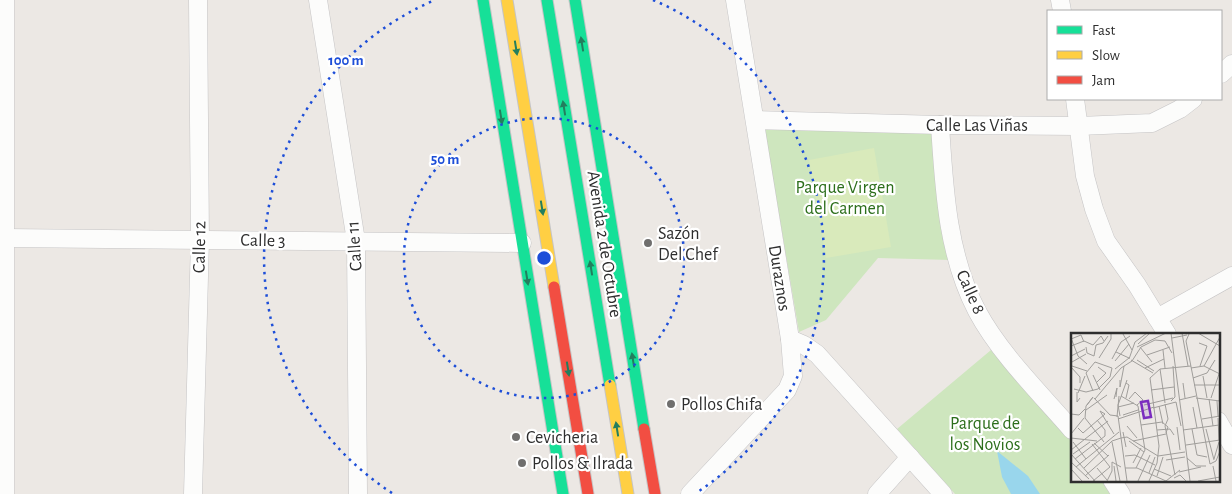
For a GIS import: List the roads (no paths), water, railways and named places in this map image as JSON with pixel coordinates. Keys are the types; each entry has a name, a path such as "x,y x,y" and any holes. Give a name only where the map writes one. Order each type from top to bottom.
{"street":[{"path":"5,0 5,238 2,473 5,494"},
{"name":"Calle 12","path":"193,494 200,240 198,0"},
{"name":"Calle 11","path":"318,0 356,241 358,494"},
{"path":"483,0 563,494"},
{"path":"508,0 588,494"},
{"name":"Avenida 2 de Octubre","path":"547,0 628,494"},
{"name":"Avenida 2 de Octubre","path":"575,0 655,494"},
{"name":"Duraznos","path":"690,494 787,390 793,376 790,339 735,0"},
{"path":"1222,73 1232,64"},
{"path":"1075,100 1085,176 1094,209 1106,241 1137,285 1166,333"},
{"name":"Calle Las Viñas","path":"755,120 940,125 1079,126 1152,124 1180,110 1192,100"},
{"name":"Calle 8","path":"940,125 946,195 956,257 977,311 1004,351 1071,429"},
{"name":"Calle 3","path":"5,238 522,243"},
{"path":"1157,318 1232,276"},
{"path":"790,339 804,345 817,354 943,494"},
{"path":"1220,424 1232,445"},
{"path":"877,494 910,457"},
{"path":"1113,482 1120,494"}],"water":[{"path":"997,451 1028,476 1040,494 1011,494 1002,477"}],"place":[{"name":"Sazón Del Chef","path":"648,243"},
{"name":"Pollos Chifa","path":"671,404"},
{"name":"Cevicheria","path":"516,437"},
{"name":"Pollos & Ilrada","path":"522,463"}],"park label":[{"name":"Parque Virgen del Carmen","path":"845,197"},
{"name":"Parque de los Novios","path":"985,433"}]}
